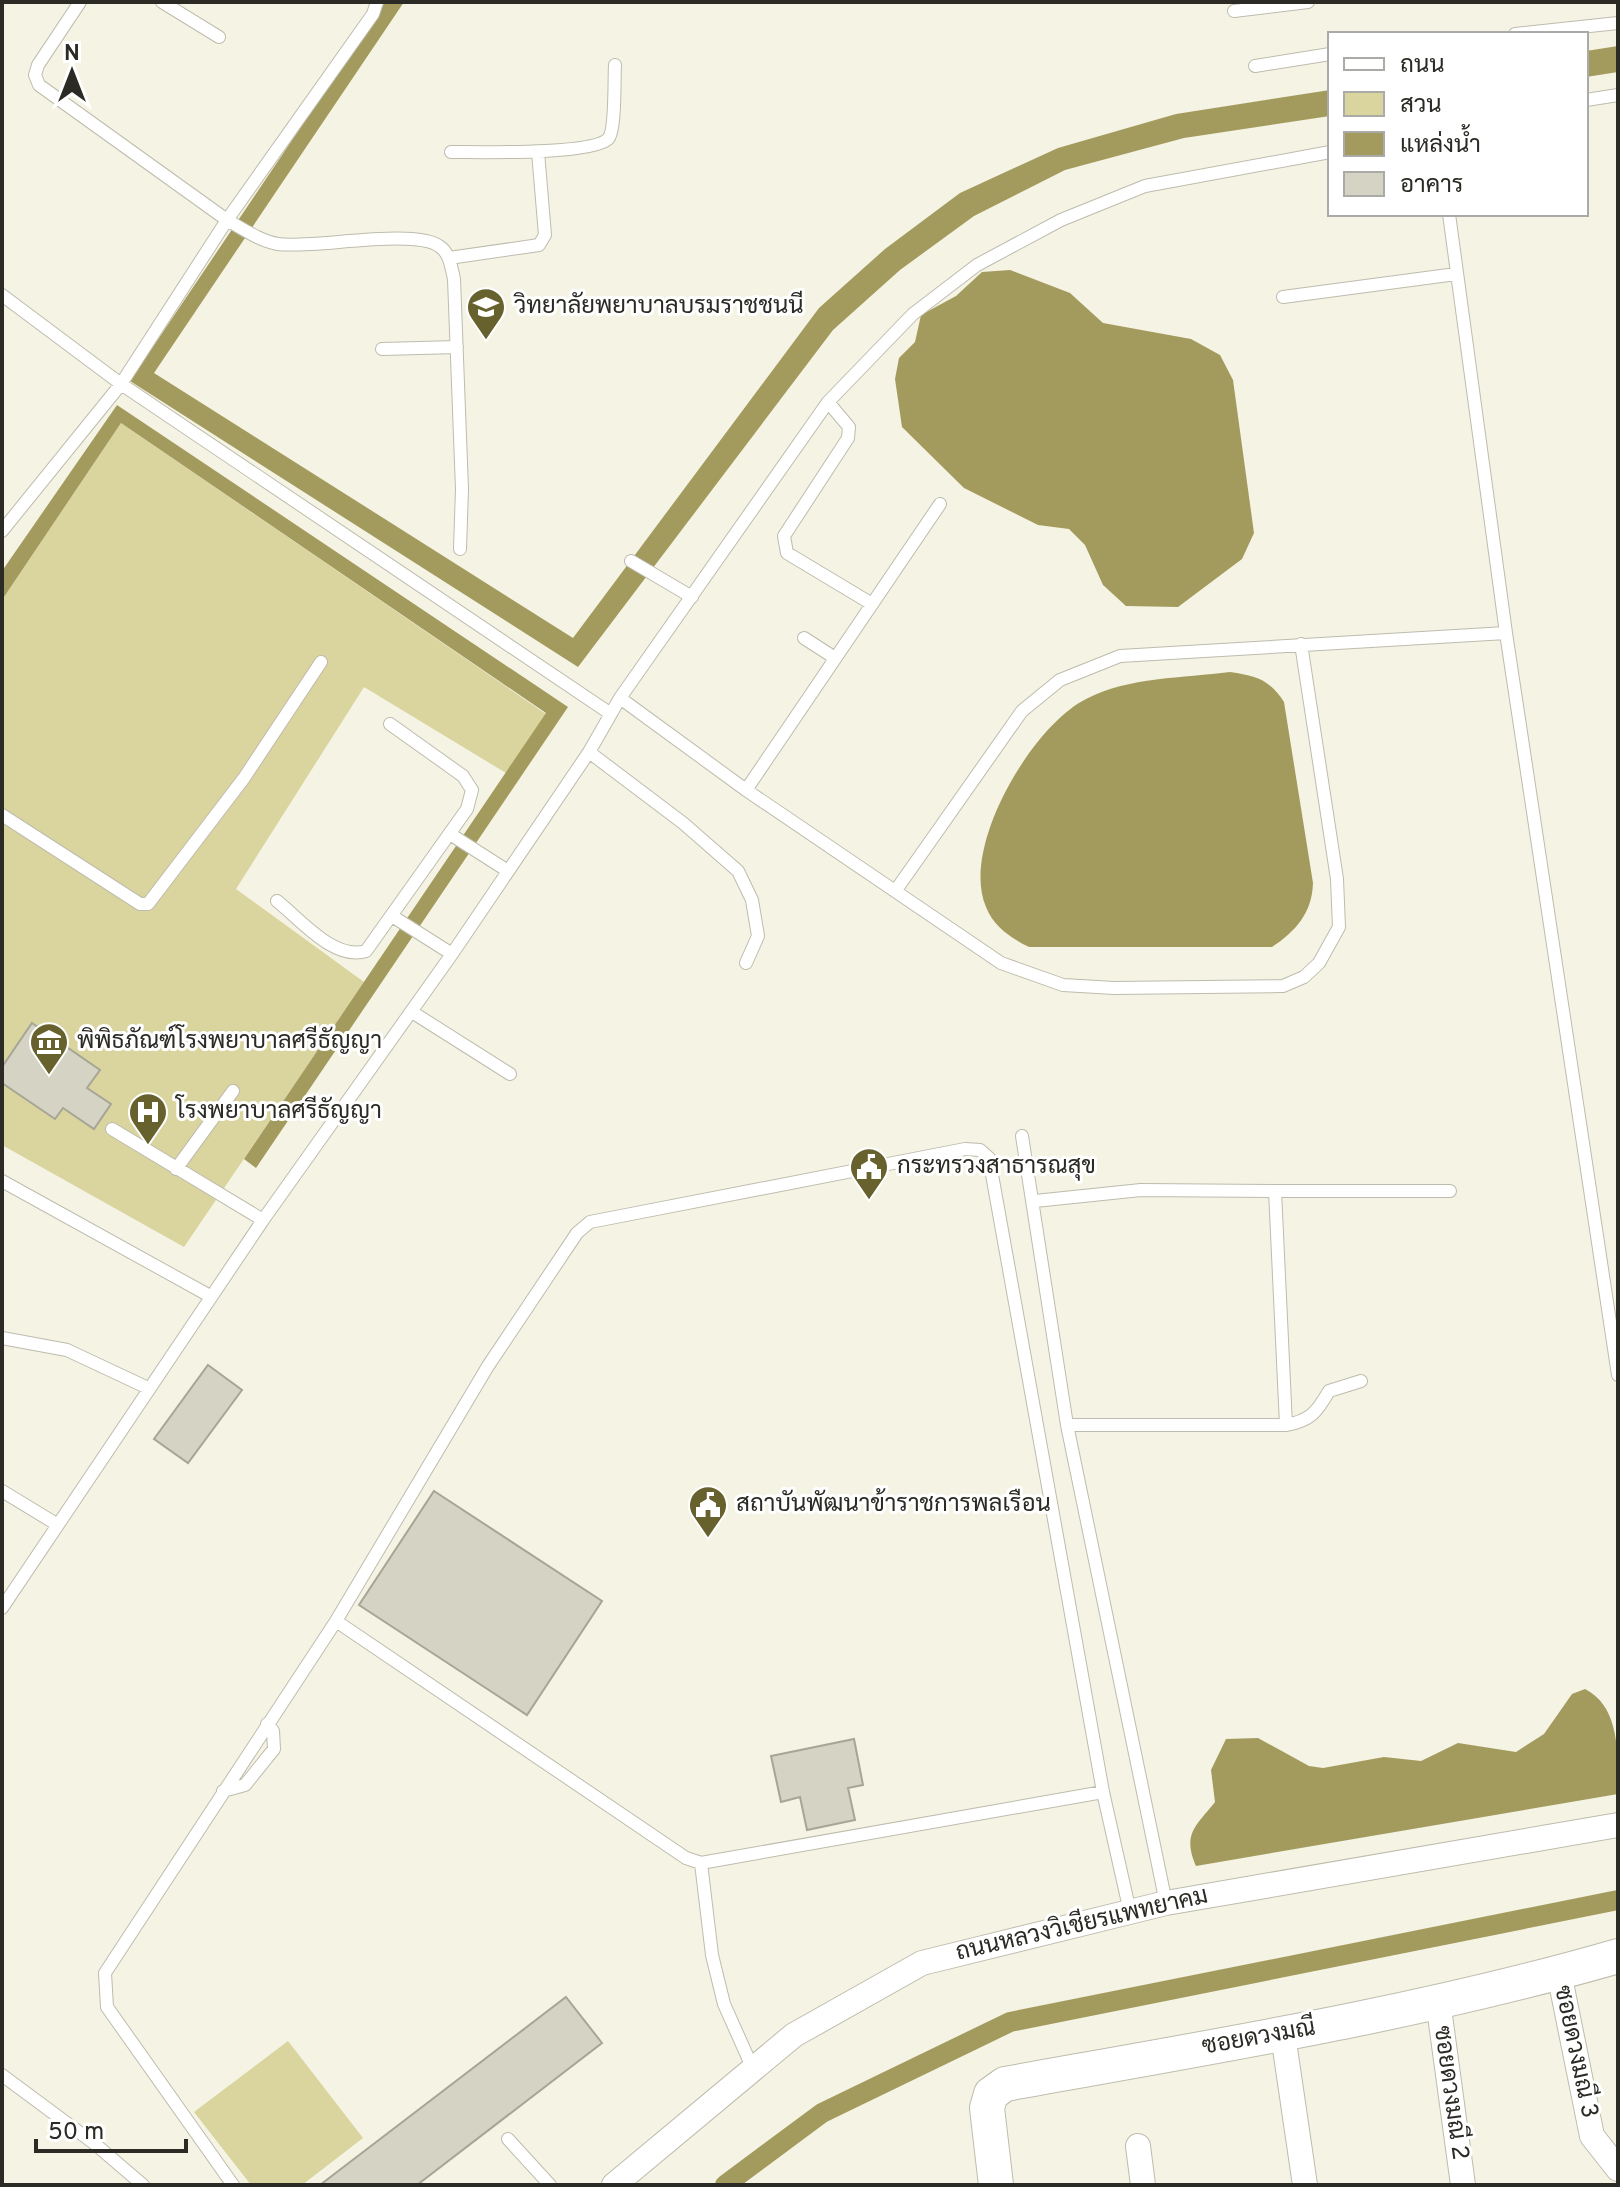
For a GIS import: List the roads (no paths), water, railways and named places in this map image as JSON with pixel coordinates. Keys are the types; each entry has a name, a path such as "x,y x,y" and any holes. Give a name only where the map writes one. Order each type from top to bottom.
{"street":[{"name":"ถนนหลวงวิเชียรแพทยาคม","path":"614,2185 794,2035 922,1963 1166,1903 1618,1825"},
{"name":"ซอยดวงมณี","path":"996,2185 987,2108 991,2094 1005,2084 1283,2035 1559,1973 1618,1956"},
{"name":"ซอยดวงมณี 3","path":"1559,1973 1592,2136 1618,2169"},
{"name":"ซอยดวงมณี 2","path":"1438,2001 1463,2185"},
{"path":"1283,2035 1305,2185"},
{"path":"1138,2146 1143,2185"}],"lane":[{"path":"80,2 38,65 35,75 39,85 228,220 251,234 278,244 387,239 433,243 449,258 454,279 457,347 462,489 460,549"},
{"path":"162,2 219,37"},
{"path":"2,531 121,384 228,220 373,14 377,2"},
{"path":"1234,11 1308,2"},
{"path":"1534,32 1618,23"},
{"path":"1255,66 1328,54"},
{"path":"451,152 538,152 608,139 615,65"},
{"path":"1588,100 1618,95"},
{"path":"449,258 539,245 545,235 538,152"},
{"path":"2,1608 210,1296 412,1012 589,752 687,594 828,402 913,314 977,265 1061,220 1145,186 1328,152"},
{"path":"1449,216 1506,633 1618,1375"},
{"path":"1283,297 1456,274"},
{"path":"2,295 121,384 611,714"},
{"path":"382,349 457,347"},
{"path":"828,402 849,427 848,438 784,536 783,544 787,553 872,604"},
{"path":"746,790 940,504"},
{"path":"631,561 687,594"},
{"path":"896,890 1022,711 1060,680 1120,656 1506,633"},
{"path":"804,638 835,658"},
{"path":"620,698 746,790 1001,963 1063,985 1114,988 1283,986 1304,977 1332,945 1339,927 1337,879 1301,644"},
{"path":"2,815 140,904 148,904 244,778 321,662"},
{"path":"277,901 345,952 366,951 396,919 453,836 472,798 470,784 390,724"},
{"path":"589,752 683,823 738,871 752,900 758,936 746,963"},
{"path":"453,836 508,871"},
{"path":"396,919 452,954"},
{"path":"412,1012 510,1074"},
{"path":"176,1169 233,1091"},
{"path":"112,1129 263,1220"},
{"path":"1022,1136 1035,1201 1067,1425 1166,1903"},
{"path":"233,2185 107,2007 105,1973 336,1621 488,1366 577,1233 590,1222 965,1149 980,1150 989,1158 1103,1792 1130,1912"},
{"path":"2,1181 210,1296"},
{"path":"1035,1201 1141,1190 1450,1191"},
{"path":"1275,1191 1286,1425"},
{"path":"2,1338 67,1350 148,1388"},
{"path":"1067,1425 1302,1423 1316,1414 1329,1391 1361,1381"},
{"path":"2,1491 58,1525"},
{"path":"336,1621 686,1858 701,1863 1103,1792"},
{"path":"223,1791 245,1785 274,1749 273,1731 267,1724"},
{"path":"701,1863 712,1955 721,1992 753,2069"},
{"path":"2,2075 95,2144 143,2185"},
{"path":"508,2139 550,2185"}],"water":[{"path":"385,2 404,2 154,373 573,638 819,308 885,249 960,193 1058,148 1176,114 1328,90 1328,116 1184,138 1065,170 974,216 900,270 833,330 578,667 130,381"},
{"path":"1618,46 1618,72 1588,77 1588,51"},
{"path":"1010,270 1070,293 1103,323 1191,339 1220,355 1233,380 1254,533 1242,559 1178,607 1126,606 1103,585 1085,545 1069,529 1038,525 964,488 902,427 895,379 899,358 915,342 921,315 956,296 982,272"},
{"path":"117,405 568,707 256,1168 244,1159 546,713 121,423 2,600 2,571"},
{"path":"1230,672 1261,680 1273,688 1284,702 1313,883 1310,903 1295,928 1272,947 1029,947 1004,931 986,907 981,882 983,853 1006,791 1044,734 1065,713 1086,699 1120,686"},
{"path":"1585,1689 1605,1707 1611,1719 1617,1747 1618,1794 1196,1866 1191,1838 1197,1824 1215,1802 1211,1770 1226,1739 1258,1738 1309,1766 1323,1768 1384,1757 1421,1761 1458,1743 1516,1752 1544,1734 1572,1694"}],"waterway":[{"path":"725,2185 822,2113 1010,2022 1618,1900"}],"place":[{"name":"วิทยาลัยพยาบาลบรมราชชนนี","path":"486,341"},
{"name":"พิพิธภัณฑ์โรงพยาบาลศรีธัญญา","path":"49,1076"},
{"name":"โรงพยาบาลศรีธัญญา","path":"148,1146"},
{"name":"กระทรวงสาธารณสุข","path":"869,1201"},
{"name":"สถาบันพัฒนาข้าราชการพลเรือน","path":"708,1539"}]}
